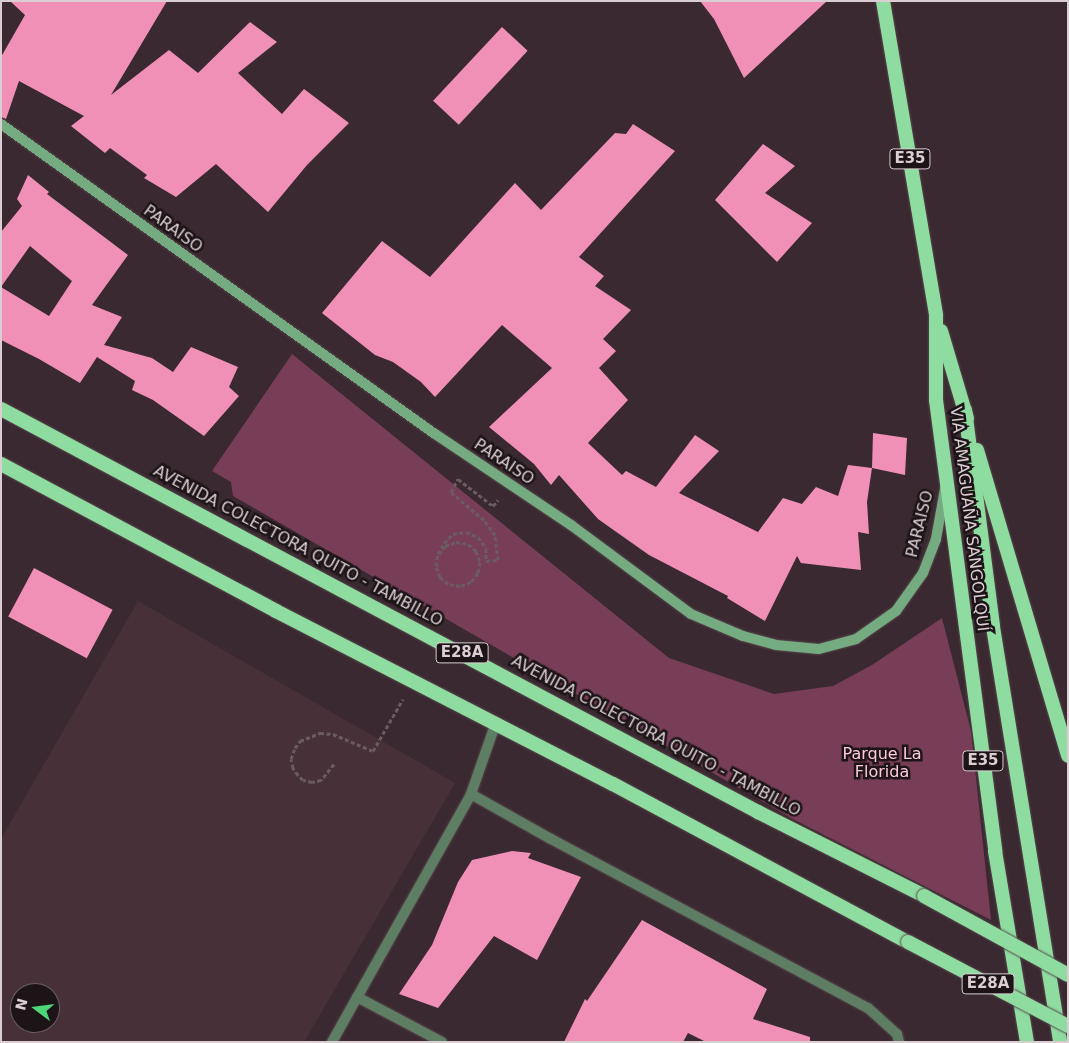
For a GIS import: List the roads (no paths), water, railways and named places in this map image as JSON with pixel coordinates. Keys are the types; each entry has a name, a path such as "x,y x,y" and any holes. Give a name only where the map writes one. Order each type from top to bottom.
{"highway":[{"name":"VIA AMAGUAÑA SANGOLQUÍ","path":"883,1 936,316 936,400 994,850 1027,1042"},
{"path":"936,316 1068,756"},
{"name":"AVENIDA COLECTORA QUITO - TAMBILLO","path":"1,409 758,812 924,896 1068,975"},
{"path":"965,410 993,627 1060,1042"},
{"name":"E28A","path":"1,464 495,725 613,784 1068,1026"}],"main road":[{"name":"PARAISO","path":"1,124 435,434 571,525 691,614 743,636 776,645 819,649 856,639 896,611 923,573 936,539 947,478"}],"street":[{"path":"332,1042 471,794 495,725"},
{"path":"471,794 550,839 868,1008 897,1034 899,1042"},
{"path":"357,997 442,1042"}],"park label":[{"name":"Parque La Florida","path":"882,763"}]}
